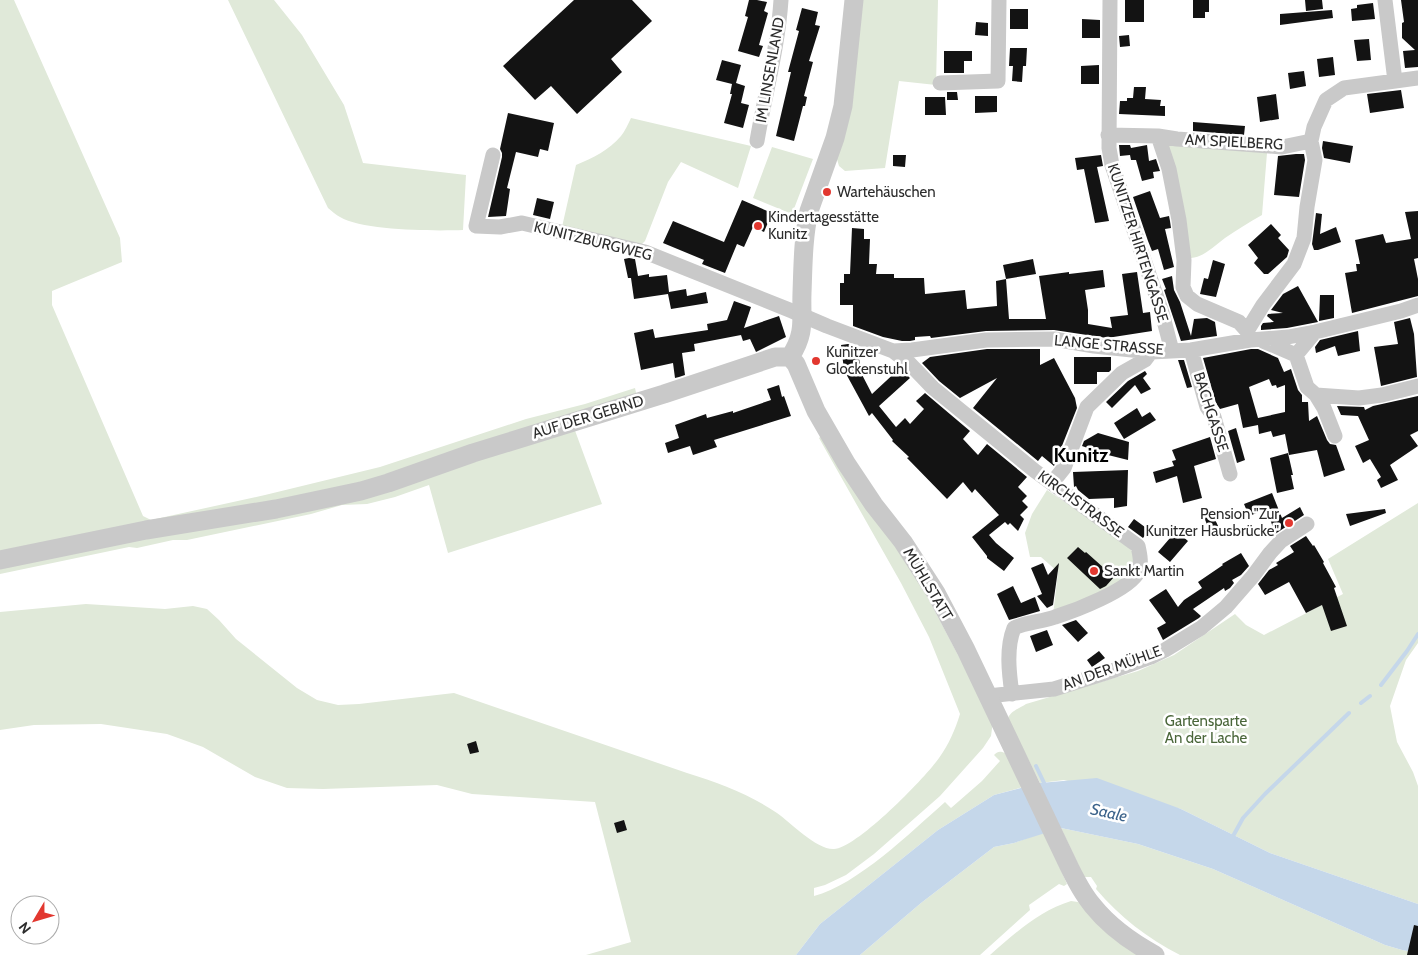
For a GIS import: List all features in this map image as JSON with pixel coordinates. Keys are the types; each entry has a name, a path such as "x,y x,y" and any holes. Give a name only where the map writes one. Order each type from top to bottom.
{"street":[{"name":"IM LINSENLAND","path":"757,141 780,22 782,0"},
{"path":"790,357 800,335 806,223 835,138 843,106 854,0"},
{"path":"940,83 998,81 999,0"},
{"name":"KUNITZER HIRTENGASSE","path":"1110,0 1108,148 1162,313 1172,351"},
{"path":"1385,0 1395,81"},
{"path":"1335,436 1324,408 1316,395 1307,387 1296,355 1252,337 1263,305 1294,264 1304,238 1315,160 1311,141 1314,126 1326,100 1344,88 1418,78"},
{"name":"AM SPIELBERG","path":"1108,135 1158,136 1282,147 1311,141"},
{"name":"AM SPIELBERG","path":"1158,136 1169,169 1179,220 1184,260 1184,292 1197,304 1239,322 1252,337"},
{"name":"KUNITZBURGWEG","path":"493,155 476,226 500,227 522,223 645,252 802,316"},
{"name":"LANGE STRASSE","path":"802,316 893,351 986,340 1054,339 1094,346 1151,352 1191,350 1252,337 1288,337 1400,311 1418,305"},
{"path":"1296,355 1314,332"},
{"name":"BACHGASSE","path":"1191,350 1208,407 1214,417 1230,474"},
{"name":"KIRCHSTRASSE","path":"893,351 909,363 933,388 1052,484 1138,546 1141,560 1138,573 1128,584 1113,593 1054,618 1023,624 1014,628 1009,655 1012,694"},
{"path":"1052,484 1064,468 1087,407 1122,373 1145,360 1151,352"},
{"name":"AUF DER GEBIND","path":"0,560 146,530 276,509 361,491 473,453 664,394 775,357 790,357"},
{"name":"MÜHLSTATT","path":"790,357 796,364 816,411 846,462 874,505 903,542 936,593 966,650 1081,888 1094,907 1113,927 1140,947 1155,955"},
{"path":"1316,395 1359,398 1382,395 1418,386"},
{"name":"AN DER MÜHLE","path":"988,696 1041,692 1072,685 1151,657 1165,650 1201,628 1226,607 1281,540 1308,524"}],"green space":[{"path":"0,0 14,0 120,238 122,262 52,291 52,305 143,516 151,520 380,467 526,419 585,404 635,388 637,397 570,417 602,504 448,553 429,485 395,497 367,504 342,505 311,514 187,540 173,540 137,548 129,547 0,574"},
{"path":"228,0 274,0 302,35 344,105 363,163 466,175 463,230 382,228 351,222 328,208"},
{"path":"859,0 938,0 936,85 899,81 885,168 845,171 839,166 836,156"},
{"path":"631,118 751,146 738,188 681,162 668,182 645,241 641,245 562,227 576,165 595,156 616,141"},
{"path":"1161,139 1267,153 1262,215 1205,253 1191,258"},
{"path":"772,147 813,159 792,214 753,198"},
{"path":"823,435 912,568 993,721 991,736 983,748 940,796 874,854 846,875 814,888 814,896 848,881 865,869 900,842 945,802 951,808 982,781 1000,761 994,755 998,752 1005,753 1023,787 994,795 938,830 820,924 796,955 586,955 631,942 595,802 472,794 437,785 323,789 287,788 255,777 203,747 167,734 101,724 34,725 0,730 0,612 86,604 165,609 193,606 207,609 236,639 297,688 317,700 338,705 359,704 454,693 722,785 766,806 820,845 834,849 845,846 890,811 931,768 949,742 960,714 929,637 901,583 819,438"},
{"path":"1047,490 1110,529 1138,557 1126,580 1053,615 1058,572 1041,557 1030,557 1025,533 1032,514"},
{"name":"Gartensparte An der Lache","path":"1418,503 1418,643 1406,660 1390,706 1397,742 1413,772 1418,786 1418,904 1270,853 1181,809 1064,780 1040,783 1008,719 1013,712 1026,704 1138,671 1174,655 1235,614 1246,625 1264,635 1343,594 1328,559"},
{"path":"1061,828 1138,844 1213,869 1385,945 1418,953 1418,955 1180,955 1135,926 1096,889 1097,886 1091,877 1084,877"},
{"path":"1044,832 1067,884 1064,886 1059,884 1029,905 1030,910 980,955 860,955 921,903 994,847 1014,843"},
{"path":"1071,901 1083,905 1142,955 990,955 1038,917 1059,905"}],"water":[{"name":"Saale","path":"1097,778 1181,809 1270,853 1418,904 1418,953 1385,945 1213,869 1138,844 1061,828 1014,843 994,847 921,903 860,955 796,955 820,924 938,830 994,795 1040,783"}],"building":[{"path":"574,0 632,0 652,21 611,59 622,72 577,114 551,86 535,100 503,66"},
{"path":"749,0 767,2 764,11 768,13 759,45 763,46 759,57 738,51 748,17 745,16"},
{"path":"1125,0 1144,0 1144,22 1125,22"},
{"path":"1193,0 1209,0 1209,12 1205,12 1205,18 1193,18"},
{"path":"1305,0 1322,0 1323,9 1306,11"},
{"path":"1401,0 1418,0 1418,67 1405,68 1403,51 1415,50 1402,38 1402,23 1404,22"},
{"path":"1373,3 1375,19 1352,21 1351,9 1357,8 1357,5"},
{"path":"802,8 818,12 815,25 820,26 809,61 813,62 804,96 807,97 805,106 803,106 794,141 776,136 791,72 788,72 799,31 796,30"},
{"path":"1010,9 1028,9 1028,29 1010,29"},
{"path":"1332,10 1333,18 1280,25 1280,14"},
{"path":"1082,19 1100,20 1100,38 1082,38"},
{"path":"976,22 988,23 988,36 975,35"},
{"path":"1129,35 1130,46 1120,47 1119,36"},
{"path":"1369,39 1371,60 1357,61 1354,40"},
{"path":"1010,48 1027,48 1026,66 1023,66 1022,82 1012,81 1013,66 1009,66"},
{"path":"944,51 972,51 972,61 964,61 964,73 944,73"},
{"path":"1333,57 1335,75 1319,77 1317,59"},
{"path":"722,60 741,65 736,83 745,86 741,103 749,105 743,128 724,123 732,94 730,94 732,84 716,80"},
{"path":"1099,65 1099,84 1081,84 1081,66"},
{"path":"1304,71 1306,86 1290,89 1288,73"},
{"path":"1134,87 1146,87 1145,99 1161,100 1160,106 1165,106 1165,116 1119,114 1120,101 1127,101 1127,98 1133,98"},
{"path":"1401,90 1404,108 1370,113 1367,94"},
{"path":"947,92 957,92 958,100 947,100"},
{"path":"1276,94 1279,119 1260,122 1257,97"},
{"path":"975,96 997,96 997,112 975,113"},
{"path":"925,97 945,97 946,115 925,115"},
{"path":"508,113 554,123 548,151 540,149 538,157 516,152 507,188 510,189 506,216 488,217 502,157 500,149"},
{"path":"1193,122 1245,126 1244,135 1193,131"},
{"path":"1323,141 1353,146 1350,163 1324,158"},
{"path":"1119,145 1130,145 1131,148 1147,145 1149,161 1156,159 1160,171 1153,172 1154,178 1142,181 1136,160 1131,160 1130,155 1120,156"},
{"path":"1304,154 1305,160 1299,197 1274,195 1278,156"},
{"path":"893,155 906,155 905,167 893,166"},
{"path":"1101,155 1103,166 1097,167 1109,221 1095,223 1084,169 1077,170 1075,158"},
{"path":"1150,191 1160,218 1169,216 1170,221 1171,228 1165,229 1174,267 1164,270 1158,249 1152,251 1133,197"},
{"path":"537,198 554,202 550,219 533,215"},
{"path":"742,200 772,213 764,232 753,227 744,247 737,244 725,273 702,264 704,260 663,243 673,221 724,242"},
{"path":"1418,211 1418,258 1414,259 1418,279 1418,296 1352,313 1345,273 1357,271 1356,264 1360,264 1355,240 1383,234 1386,243 1411,239 1405,212"},
{"path":"1316,213 1322,214 1320,234 1336,227 1341,242 1314,250 1312,244"},
{"path":"1271,224 1281,235 1278,238 1289,250 1287,257 1268,274 1264,274 1254,263 1258,258 1248,245"},
{"path":"852,228 864,229 864,239 870,239 869,264 877,264 876,274 894,274 894,278 924,278 925,294 965,290 967,309 997,306 996,281 1006,279 1009,319 1046,319 1039,276 1103,270 1105,287 1085,290 1088,324 1112,328 1110,317 1128,315 1122,274 1137,272 1143,313 1150,312 1152,331 1107,338 1054,330 986,331 931,338 930,336 915,337 915,340 910,341 883,337 853,326 853,305 840,305 840,283 844,283 844,274 850,274"},
{"path":"624,259 635,259 638,276 649,274 649,277 667,275 669,292 686,289 687,296 706,292 708,303 671,309 668,294 634,299 631,278 628,278"},
{"path":"1033,259 1036,274 1006,279 1003,265"},
{"path":"1213,260 1225,264 1216,297 1200,294 1204,278 1208,279"},
{"path":"1172,276 1174,290 1191,336 1194,319 1207,318 1215,322 1217,336 1181,341 1162,279"},
{"path":"1298,286 1318,322 1287,328 1261,330 1263,323 1274,322 1267,316 1268,314 1283,313 1271,310 1283,294"},
{"path":"1320,295 1334,295 1334,318 1319,321"},
{"path":"734,301 751,307 744,328 779,316 786,337 756,352 750,339 743,341 741,335 694,344 695,351 682,353 685,375 675,378 673,363 641,370 634,333 653,329 655,338 708,330 707,324 727,320"},
{"path":"1410,318 1414,334 1417,377 1381,386 1374,347 1398,344 1394,322"},
{"path":"1358,331 1360,351 1338,356 1335,346 1316,353 1315,347 1320,340"},
{"path":"848,344 857,347 860,364 857,365 872,394 900,368 910,378 879,406 896,427 905,418 910,424 924,409 916,401 925,393 970,431 963,439 978,455 987,444 1027,477 1018,487 1027,496 1022,501 1028,507 1020,515 1024,519 1018,531 1010,523 1008,525 1005,522 989,535 1014,558 1004,571 987,558 972,537 999,515 975,489 972,493 963,482 947,499 892,441 872,413 869,416 844,370 841,345"},
{"path":"987,349 1040,349 1040,365 1054,358 1075,398 1077,408 1054,466 1042,456 1038,461 973,408 997,378 960,398 939,381 922,363 930,357"},
{"path":"1258,349 1278,358 1284,372 1291,369 1298,390 1302,395 1302,402 1308,402 1309,421 1317,416 1327,440 1330,444 1336,445 1345,470 1324,477 1317,450 1289,455 1285,434 1273,437 1271,431 1259,434 1258,425 1243,428 1238,404 1220,409 1216,403 1203,358","holes":["1269,379 1272,386 1276,385 1277,388 1285,385 1285,412 1258,418 1249,387"]},
{"path":"1074,357 1111,357 1111,370 1109,372 1097,372 1097,384 1074,384"},
{"path":"1178,360 1184,360 1192,387 1187,388"},
{"path":"1145,371 1147,374 1143,378 1151,389 1141,394 1135,385 1112,408 1106,402 1128,381"},
{"path":"779,385 782,397 784,396 791,416 714,440 717,447 693,455 690,446 668,453 665,443 679,438 675,425 706,414 707,418 733,411 733,413 771,400 767,389"},
{"path":"1418,396 1418,431 1410,435 1418,446 1390,465 1398,480 1381,488 1377,480 1381,477 1370,459 1363,463 1355,446 1369,440 1358,416 1341,415 1337,406 1364,407 1365,410 1373,406"},
{"path":"1137,408 1142,417 1150,412 1156,420 1124,439 1114,423"},
{"path":"1236,428 1245,460 1237,463 1228,431"},
{"path":"1098,433 1129,442 1128,460 1082,446 1084,441"},
{"path":"1210,437 1216,459 1194,466 1202,498 1183,503 1177,476 1156,483 1153,472 1174,466 1172,461 1176,460 1172,450"},
{"path":"1288,453 1294,489 1277,493 1270,458"},
{"path":"1128,470 1127,506 1114,508 1114,498 1089,499 1076,486 1074,487 1073,472"},
{"path":"1272,493 1282,518 1300,507 1304,515 1275,534 1267,509 1249,516 1244,504"},
{"path":"1385,509 1386,513 1350,526 1346,514"},
{"path":"1212,513 1219,528 1210,532 1204,517"},
{"path":"1134,519 1149,530 1143,538 1128,527"},
{"path":"1176,531 1188,541 1170,562 1158,552"},
{"path":"1306,536 1324,562 1336,587 1334,588 1347,626 1331,631 1322,605 1306,613 1289,582 1265,595 1258,584 1269,570 1278,565 1276,563 1294,552 1290,546"},
{"name":"Sankt Martin","path":"1078,547 1114,577 1106,586 1100,589 1067,558"},
{"path":"1241,553 1249,566 1241,575 1232,580 1234,583 1230,588 1225,591 1224,588 1193,609 1201,616 1163,640 1157,628 1166,623 1149,600 1166,589 1178,607 1184,600 1202,588 1198,582 1222,564"},
{"path":"1043,563 1048,575 1059,563 1053,605 1047,608 1037,596 1042,594 1031,568"},
{"path":"1013,586 1021,603 1035,597 1040,611 1009,620 997,594"},
{"path":"1076,620 1088,633 1078,642 1062,625"},
{"path":"1047,630 1053,645 1036,652 1030,636"},
{"path":"1099,651 1105,658 1092,667 1087,660"},
{"path":"476,741 479,752 470,754 467,744"},
{"path":"624,820 627,830 617,833 614,823"},
{"path":"1414,925 1418,926 1418,955 1407,955"}],"waterway":[{"path":"1381,685 1418,634"},
{"path":"1361,703 1370,696"},
{"path":"1232,838 1243,818 1265,794 1349,713"},
{"path":"1036,766 1046,787"}],"place":[{"name":"Wartehäuschen","path":"827,192"},
{"name":"Kindertagesstätte Kunitz","path":"758,226"},
{"name":"Kunitzer Glockenstuhl","path":"816,361"},
{"name":"Pension \"Zur Kunitzer Hausbrücke\"","path":"1289,523"},
{"name":"Sankt Martin","path":"1094,571"}],"district":[{"name":"Kunitz","path":"1081,455"}]}
